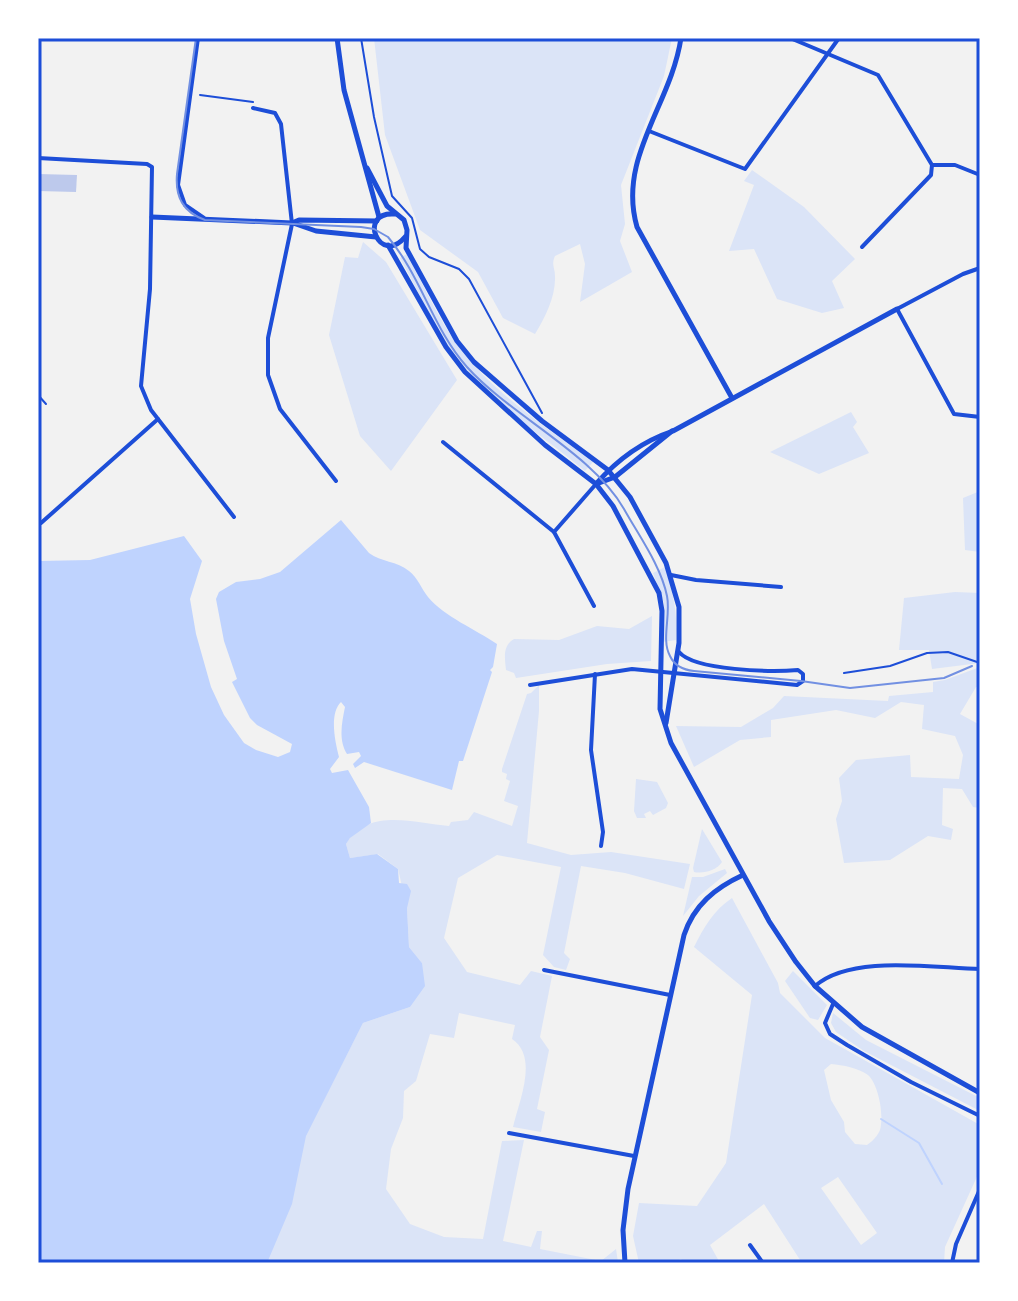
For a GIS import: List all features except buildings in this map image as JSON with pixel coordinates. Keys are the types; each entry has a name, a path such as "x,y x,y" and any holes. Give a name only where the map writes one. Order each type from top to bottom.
{"main road":[{"path":"337,38 344,90 378,219 374,229 376,237"},
{"path":"681,38 676,63 640,152 631,184 631,208 637,227 732,398"},
{"path":"367,168 387,206 406,225 406,248 457,341 474,362 542,421 608,470 630,497 671,575 679,607 678,649 665,728"},
{"path":"292,223 299,220 378,219 395,214"},
{"path":"152,217 292,223 316,231 376,237 388,245 446,347 465,372 545,445 596,484 613,506 659,593 662,611 660,709 665,728 675,752 781,941 815,986 833,1004 882,1040 980,1093"},
{"path":"388,245 397,244 405,236"},
{"path":"596,484 608,470 658,436 673,431 897,309"},
{"path":"596,484 615,477 673,431"},
{"path":"625,1263 623,1230 634,1156 684,935 692,915 711,894 743,875"}],"street":[{"path":"198,38 178,185 187,207 207,219"},
{"path":"790,38 878,75 932,165 931,175 862,247"},
{"path":"649,131 745,169 839,38"},
{"path":"253,105 275,113 281,124 292,223 268,338 268,375 280,409 336,481"},
{"path":"38,158 147,164 152,167 150,289 141,386 144,398 158,419 234,517"},
{"path":"932,165 955,165 980,175"},
{"path":"980,268 897,309 954,414 980,417"},
{"path":"41,523 158,419"},
{"path":"443,442 554,532 594,606"},
{"path":"554,532 596,484"},
{"path":"671,575 781,587"},
{"path":"530,685 632,669 797,685 803,681 803,674 798,670 773,671 696,662 686,658 678,649"},
{"path":"595,674 591,750 603,832 601,846"},
{"path":"815,986 834,973 863,966 980,969"},
{"path":"544,970 670,995"},
{"path":"833,1004 825,1023 830,1034 902,1077 980,1116"},
{"path":"509,1133 634,1156"},
{"path":"952,1263 956,1244 980,1189"},
{"path":"750,1245 763,1263"}],"path":[{"path":"361,38 374,117 392,196 410,214 416,241 423,252 459,269 469,279 546,418"},
{"path":"200,95 253,105"},
{"path":"38,395 46,404"},
{"path":"844,673 890,666 927,653 948,652 980,663"}],"shaded area":[{"path":"374,38 672,38 664,76 621,185 625,224 620,241 632,272 580,302 585,264 580,244 555,256 552,299 535,334 503,318 478,272 420,230 385,135"},
{"path":"752,170 804,207 855,259 832,281 844,308 822,313 777,299 754,249 729,251 754,185 744,181"},
{"path":"363,242 386,262 457,380 391,471 360,436 329,335 345,257 358,258"},
{"path":"407,254 458,346 487,379 593,462 585,471 500,403 455,356 400,258"},
{"path":"851,412 857,422 853,427 869,453 819,474 770,452"},
{"path":"980,491 980,552 965,550 963,498"},
{"path":"665,567 674,603 676,640 662,642 664,603 653,573"},
{"path":"955,592 980,593 980,663 932,669 929,650 899,650 904,598"},
{"path":"652,616 651,661 607,664 516,678 514,673 506,670 506,649 514,639 559,640 597,626 629,629"},
{"path":"980,667 980,687 976,687 960,714 980,725 980,808 973,807 962,789 943,788 942,825 953,829 951,840 928,836 890,860 844,863 836,819 842,801 839,778 856,760 910,755 911,777 959,779 963,755 955,736 922,729 924,705 901,702 875,718 836,710 771,720 771,737 740,740 694,767 676,726 741,727 773,708 784,696 888,701 889,696 933,692 933,682"},
{"path":"539,685 527,843 571,855 611,852 690,864 684,889 625,873 581,866 564,953 570,959 566,970 554,967 543,955 561,867 497,855 458,878 444,938 467,972 520,985 531,971 552,976 540,1037 549,1050 537,1109 545,1112 541,1132 513,1127 526,1068 520,1047 512,1039 515,1025 459,1013 454,1038 430,1034 416,1081 404,1091 403,1118 391,1149 386,1189 410,1224 444,1237 483,1239 502,1141 524,1140 503,1241 531,1247 537,1231 542,1231 540,1249 601,1261 616,1249 618,1263 267,1263 305,1136 363,1023 410,1007 422,963 409,947 407,908 398,869 378,854 350,858 346,844 355,832 379,821 449,826 451,822 468,820 474,812 512,826 518,806 504,801 510,781 502,769 527,694"},
{"path":"636,779 657,782 668,803 666,808 653,815 650,811 644,814 646,818 637,818 634,811"},
{"path":"702,829 722,862 710,871 694,872 693,868"},
{"path":"725,869 727,873 699,896 683,916 692,877 703,877"},
{"path":"732,898 778,983 780,993 825,1038 980,1125 980,1170 945,1247 944,1263 802,1263 764,1204 710,1245 720,1263 684,1263 681,1259 673,1263 639,1263 633,1236 639,1203 697,1206 726,1163 752,995 694,947 719,908","holes":["831,1064 860,1070 875,1085 881,1127 867,1145 855,1144 845,1132 844,1122 831,1100 824,1070","838,1177 877,1233 861,1245 821,1188"]},
{"path":"793,971 827,1005 818,1020 810,1018 785,981"},
{"path":"833,1013 866,1040 980,1098 980,1111 864,1051 836,1032 831,1023"}],"water":[{"path":"341,520 369,553 409,571 435,604 497,644 492,672 463,761 459,761 452,790 364,762 355,768 353,764 361,756 359,752 347,754 344,749 342,731 345,707 341,702 335,713 339,757 330,769 332,773 348,770 369,807 371,823 346,844 350,858 377,854 398,869 399,883 407,884 411,891 407,908 409,947 422,963 425,986 410,1007 363,1023 306,1136 292,1204 267,1263 38,1263 38,561 90,560 184,536 202,561 190,599 211,687 224,715 244,743 278,757 290,752 292,744 250,718 232,682 237,679 224,641 216,599 219,592 236,582 280,572"}],"waterway":[{"path":"881,1119 919,1143 942,1184"}],"tram line":[{"path":"196,38 177,174 177,190 182,203 191,213 205,220 361,227 374,229 388,237 409,268 445,336 467,367 485,385 592,470 624,509 655,562 664,585 668,603 667,650 677,665 690,671 850,688 944,678 972,666"}]}
